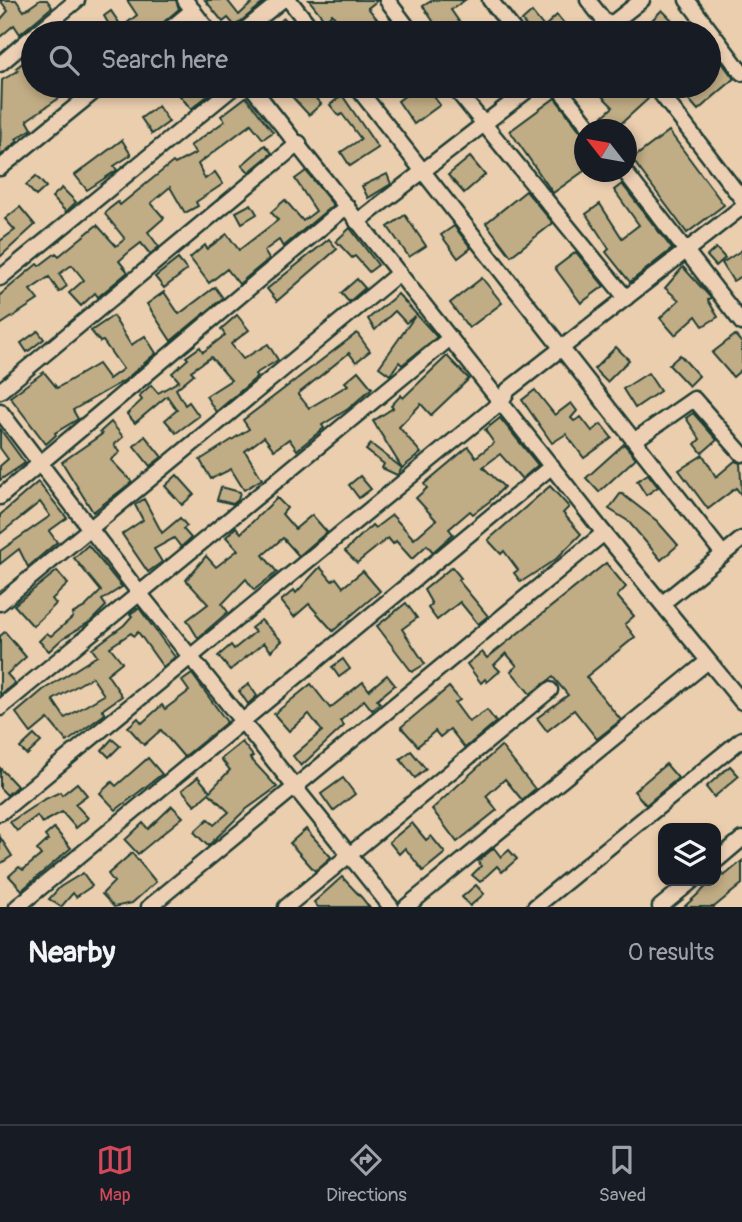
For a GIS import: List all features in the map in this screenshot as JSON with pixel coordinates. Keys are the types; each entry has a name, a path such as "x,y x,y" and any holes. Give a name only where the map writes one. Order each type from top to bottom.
{"street":[{"path":"52,21 77,0"},
{"path":"256,21 282,0"},
{"path":"289,0 306,21"},
{"path":"387,0 403,21"},
{"path":"490,0 507,21"},
{"path":"588,0 601,21"},
{"path":"618,21 642,0"},
{"path":"687,0 703,21"},
{"path":"175,21 189,5 201,21"},
{"path":"721,45 742,73"},
{"path":"0,64 21,47"},
{"path":"0,168 86,98"},
{"path":"0,278 220,98"},
{"path":"261,98 604,533 664,602 742,702"},
{"path":"365,98 723,554"},
{"path":"462,98 626,298"},
{"path":"357,222 518,98"},
{"path":"567,98 583,119"},
{"path":"664,98 742,199"},
{"path":"0,391 299,143"},
{"path":"633,182 742,323"},
{"path":"0,497 346,206"},
{"path":"0,813 501,402 508,390 742,207"},
{"path":"0,603 399,273"},
{"path":"0,708 450,338"},
{"path":"635,440 694,399 742,454"},
{"path":"0,411 140,594 347,856 391,907"},
{"path":"18,907 552,466"},
{"path":"149,907 604,533"},
{"path":"664,602 742,539"},
{"path":"406,907 708,661"},
{"path":"286,907 550,690"},
{"path":"536,907 742,739"},
{"path":"721,857 742,839"},
{"path":"660,907 686,886"}],"building":[{"path":"0,0 16,0 24,11 40,0 47,0 52,7 35,21 21,21 20,34 14,25 0,37 0,20 8,11"},
{"path":"127,0 176,0 179,9 165,21 130,21 137,15"},
{"path":"205,0 227,0 239,15 255,0 267,0 241,21 231,21 228,18 222,21"},
{"path":"309,0 378,0 368,8 379,21 338,21 332,14 325,20"},
{"path":"433,0 465,0 451,10 459,21 433,21 423,6"},
{"path":"662,10 673,21 651,21"},
{"path":"111,11 118,21 107,21 104,16"},
{"path":"532,12 539,21 522,21"},
{"path":"557,15 562,21 550,21"},
{"path":"721,61 734,79 721,90"},
{"path":"21,64 21,98 59,98 27,120 32,129 16,139 18,141 0,156 2,80 18,71 16,68"},
{"path":"182,98 205,98 191,109"},
{"path":"247,98 273,132 263,139 251,124 198,164 205,179 215,172 223,184 196,202 198,206 185,213 170,187 151,203 164,218 148,232 159,247 150,254 141,243 119,261 128,272 98,297 95,293 81,306 69,293 84,280 72,265 59,274 67,286 59,292 49,277 30,290 38,300 0,325 0,295 37,264 39,266 56,253 59,256 97,225 116,246 125,239 105,214 173,162 175,164 196,153 190,146 225,121 221,116"},
{"path":"293,98 315,98 321,104 309,115"},
{"path":"338,98 344,98 378,148 350,166 341,152 361,139 342,114 339,116 330,105"},
{"path":"402,98 435,98 440,105 414,124 398,101"},
{"path":"555,98 574,123 574,178 553,193 510,131"},
{"path":"604,98 648,99 626,119 606,119 603,116 613,107"},
{"path":"688,98 712,98 698,110"},
{"path":"158,106 169,122 152,134 141,118"},
{"path":"669,131 724,205 687,233 637,166 637,155"},
{"path":"122,140 131,155 114,166 117,170 87,190 75,175"},
{"path":"265,145 272,153 249,172 242,165"},
{"path":"470,157 485,175 464,193 448,175"},
{"path":"306,171 333,205 283,247 279,240 264,251 269,259 239,284 227,269 209,283 190,258 205,245 207,249 227,234 239,250 278,220 271,212 285,200 303,221 316,211 295,179"},
{"path":"387,174 391,184 368,198 362,186"},
{"path":"36,176 46,187 36,196 26,185"},
{"path":"622,184 672,249 630,282 606,252 609,249 586,214 600,204 622,238 639,225 614,190"},
{"path":"62,188 76,202 66,212 52,197"},
{"path":"526,191 553,223 511,256 486,223"},
{"path":"251,204 257,214 242,223 236,212"},
{"path":"20,207 35,225 0,257 0,241 15,230 5,219"},
{"path":"405,215 426,246 409,257 388,227"},
{"path":"454,226 471,248 458,258 441,235"},
{"path":"350,228 378,265 369,272 336,241"},
{"path":"329,239 337,249 277,301 267,289"},
{"path":"716,248 725,258 716,266 707,256"},
{"path":"742,250 742,276 733,281 722,263"},
{"path":"576,252 604,286 581,303 555,268"},
{"path":"178,259 187,270 164,288 155,277"},
{"path":"683,267 711,298 708,300 718,317 703,326 696,316 675,335 660,318 679,300 665,288"},
{"path":"482,278 502,303 469,328 450,303"},
{"path":"357,279 365,288 349,302 341,293"},
{"path":"215,287 223,298 171,341 147,304 164,292 179,314"},
{"path":"398,294 437,337 402,365 399,362 390,375 379,367 415,316 406,323 395,311 375,330 368,319"},
{"path":"237,315 249,330 231,344 243,359 268,344 278,360 255,374 257,377 216,412 206,396 231,380 211,357 191,371 194,374 176,389 185,405 189,402 199,416 176,433 165,420 177,410 167,396 135,423 127,414 142,400 139,396 151,385 158,393 179,381 172,373 188,359 186,357 200,347 203,352 225,335 221,329"},
{"path":"113,316 131,345 145,336 156,353 125,380 73,410 78,419 55,433 46,444 10,397 44,372 57,388 98,364 109,379 123,369 103,341 100,342 91,331"},
{"path":"38,331 44,339 27,352 21,343"},
{"path":"357,333 370,351 356,362 349,353 298,394 309,408 348,385 345,382 358,371 372,388 348,409 322,425 324,428 297,450 289,439 274,450 264,437 245,451 262,479 244,490 231,469 211,479 200,460 249,429 243,420"},
{"path":"735,335 742,343 742,369 733,377 712,353"},
{"path":"616,347 629,360 607,382 594,369"},
{"path":"680,355 699,376 689,386 669,365"},
{"path":"447,356 469,379 431,415 421,404 399,427 421,453 402,468 373,421 393,408 391,406 401,395 403,398"},
{"path":"648,373 660,391 635,408 623,389"},
{"path":"535,390 555,415 571,403 577,411 571,418 574,421 581,417 592,431 601,424 612,438 584,458 566,434 552,443 522,400"},
{"path":"693,413 717,440 702,453 695,444 700,439 686,418"},
{"path":"500,418 538,465 522,479 500,454 483,467 504,487 473,514 470,511 449,529 453,534 433,552 427,545 412,559 396,541 393,544 388,538 357,563 345,551 372,525 375,528 392,515 414,539 436,520 416,498 427,488 424,484 468,447 476,457 494,443 485,430"},
{"path":"111,422 123,437 114,445 120,452 111,460 132,482 93,512 62,462 102,434 100,432"},
{"path":"0,429 25,463 0,480 0,466 8,459 0,448"},
{"path":"145,436 162,457 150,466 134,446"},
{"path":"371,444 402,468 397,475 382,468 384,464 366,450"},
{"path":"624,444 636,458 599,492 586,478"},
{"path":"703,455 716,477 735,461 740,463 742,496 736,488 708,509 679,470"},
{"path":"648,474 658,487 646,495 637,481"},
{"path":"177,475 194,494 182,505 165,486"},
{"path":"360,476 371,489 359,498 349,485"},
{"path":"38,482 67,518 49,531 57,542 28,567 19,549 0,564 0,551 50,516 40,502 0,534 0,515"},
{"path":"550,486 569,507 563,513 581,534 556,559 521,582 514,573 518,570 504,551 501,554 488,540"},
{"path":"221,487 240,492 238,500 233,504 217,500"},
{"path":"621,493 657,521 678,545 661,560 628,521 609,509"},
{"path":"277,498 287,508 282,514 295,529 312,515 327,532 299,556 283,538 263,555 277,572 254,590 246,579 222,604 228,612 198,638 187,620 208,604 186,580 206,556 216,567 238,550 226,537 236,527 241,533"},
{"path":"144,499 162,533 180,518 187,526 183,529 191,538 181,547 174,538 154,549 162,562 148,572 122,534 143,520 135,505"},
{"path":"88,545 122,587 102,600 106,606 91,621 62,639 49,651 39,641 47,633 51,636 73,617 72,614 85,607 101,591 74,558"},
{"path":"606,563 626,587 617,596 634,616 625,624 635,637 586,677 621,720 597,739 574,710 547,731 537,718 568,695 553,677 530,694 511,671 517,666 506,653 494,665 500,671 487,682 485,679 481,683 467,664 482,652 487,658"},
{"path":"320,567 332,581 336,578 343,587 363,571 380,591 333,631 309,604 294,617 281,601 294,590 296,593"},
{"path":"452,567 461,578 458,580 488,616 478,624 460,602 437,620 428,608 432,604 424,590"},
{"path":"57,571 68,584 52,599 56,604 33,626 14,605"},
{"path":"406,603 417,618 402,629 425,664 412,672 377,626"},
{"path":"139,608 175,657 163,667 138,632 134,636 131,633 110,647 122,662 107,674 122,696 102,710 105,714 67,742 48,719 31,733 16,713 43,690 97,656 92,649 124,625 132,616 130,614","holes":["92,677 104,695 65,718 53,700"]},
{"path":"261,620 282,641 271,651 264,643 230,670 218,656 231,645 234,649 255,632 251,628"},
{"path":"5,632 26,657 7,674 15,683 0,695 0,636"},
{"path":"343,659 350,669 339,677 332,667"},
{"path":"192,674 227,722 184,757 161,730 144,745 128,727 138,718 142,723 162,705 165,709 189,691 182,681"},
{"path":"387,675 395,685 377,700 380,703 372,710 364,700 340,721 344,726 301,766 293,756 322,731 309,714 289,731 274,714 311,684 330,708 363,682 369,690"},
{"path":"249,684 257,696 248,704 239,691"},
{"path":"449,687 460,700 455,703 469,722 487,710 496,722 465,748 450,729 440,737 435,731 418,746 401,727"},
{"path":"34,735 41,742 27,755 20,748"},
{"path":"112,739 120,746 109,757 102,750"},
{"path":"242,742 253,756 250,758 277,787 244,811 208,846 194,832 208,819 214,825 229,812 209,793 195,805 182,790 198,777 210,791 230,770 221,759"},
{"path":"501,746 535,789 522,800 505,779 486,796 497,810 457,842 432,809"},
{"path":"411,751 426,769 415,778 400,759"},
{"path":"148,758 162,774 116,810 100,793 112,782 116,786"},
{"path":"666,764 678,778 646,805 634,791"},
{"path":"730,766 739,776 714,797 706,787"},
{"path":"0,768 17,786 7,795 0,788"},
{"path":"343,778 355,794 333,811 321,794"},
{"path":"77,783 87,795 75,804 88,818 76,828 62,812 42,823 37,816 17,831 10,822 43,800 60,792 62,795"},
{"path":"172,806 183,817 138,854 125,840 143,823 148,829"},
{"path":"412,823 426,840 431,836 445,853 423,871 405,848 399,854 389,842"},
{"path":"54,828 71,848 22,890 9,876 19,867 23,870 41,855 37,850 48,840 45,836"},
{"path":"306,829 331,857 315,871 290,843"},
{"path":"0,837 12,856 0,864"},
{"path":"494,848 501,857 509,850 517,859 502,872 497,866 480,882 472,875 481,866 478,861"},
{"path":"132,853 156,882 132,903 114,907 102,894 114,882 108,874"},
{"path":"742,861 742,884 714,907 684,907 707,886 721,886 721,873 724,876"},
{"path":"83,873 92,886 76,897 73,893 61,907 49,899 60,887"},
{"path":"342,877 369,907 318,907 314,902"},
{"path":"476,885 484,894 470,906 462,897"}]}
